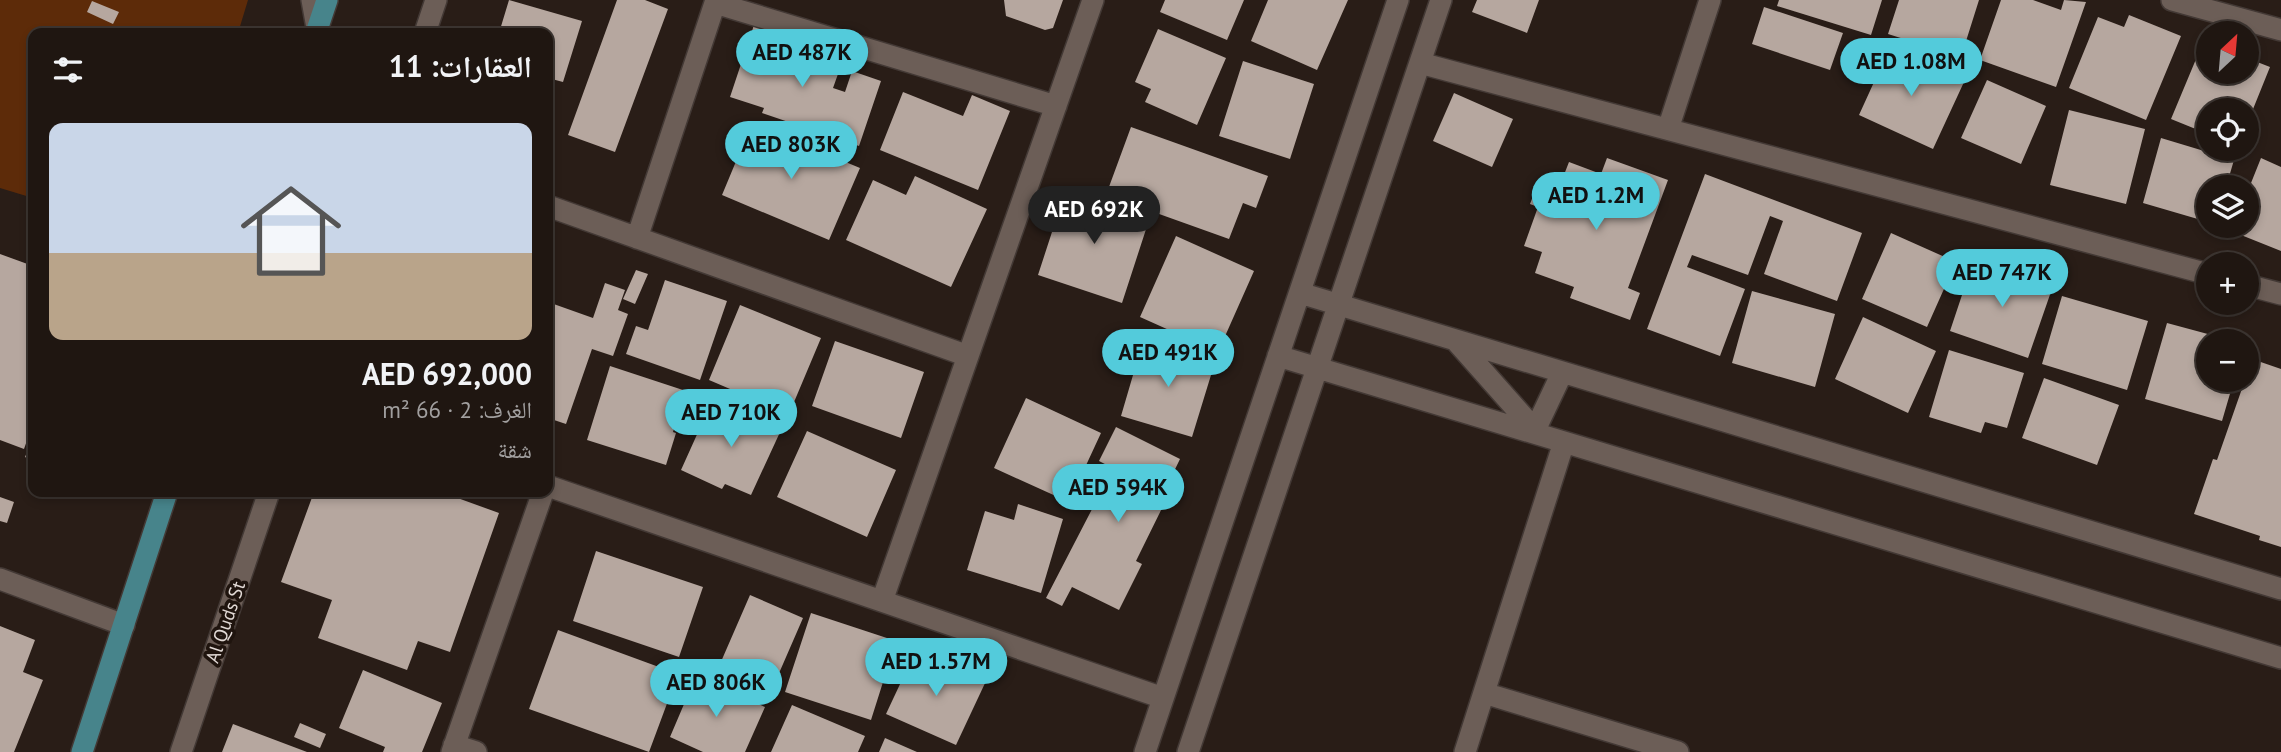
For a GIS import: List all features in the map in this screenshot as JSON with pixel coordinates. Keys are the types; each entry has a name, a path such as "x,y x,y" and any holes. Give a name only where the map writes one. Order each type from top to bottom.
{"main road":[{"path":"317,28 327,0"},
{"path":"82,752 165,497"}],"street":[{"path":"312,0 316,28"},
{"path":"427,28 436,0"},
{"path":"882,601 1093,0"},
{"path":"1145,752 1398,0"},
{"path":"1188,752 1441,0"},
{"path":"1668,129 1710,0"},
{"path":"2172,0 2281,30"},
{"path":"637,238 716,1 1056,106"},
{"path":"1420,63 2196,271"},
{"path":"553,208 968,356"},
{"path":"2259,288 2281,294"},
{"path":"1300,293 2281,589"},
{"path":"1458,342 1535,430 1562,373"},
{"path":"1278,356 2281,658"},
{"path":"1465,752 1564,442"},
{"path":"553,488 1163,698"},
{"name":"Al Quds St","path":"181,752 267,497"},
{"path":"476,752 453,748 542,497"},
{"path":"0,579 124,625"},
{"path":"1484,693 1678,752"}],"shaded area":[{"path":"0,0 248,0 240,28 28,28 28,196 0,188"}],"building":[{"path":"509,0 582,21 563,82 553,79 553,28 501,28"},
{"path":"617,0 645,0 668,9 615,152 568,135"},
{"path":"1004,0 1063,0 1053,28 1045,30 1006,16"},
{"path":"1165,0 1244,0 1227,40 1160,12"},
{"path":"1268,0 1348,0 1317,70 1251,41"},
{"path":"1477,0 1539,0 1527,33 1472,12"},
{"path":"1779,0 1882,0 1871,35 1777,6"},
{"path":"1899,0 1979,0 1961,57 1888,34"},
{"path":"2001,0 2033,0 2061,10 2064,0 2086,2 2056,87 1980,60"},
{"path":"92,1 119,12 113,24 87,12"},
{"path":"1764,7 1843,33 1830,70 1752,44"},
{"path":"2129,15 2181,36 2146,120 2069,88 2098,17 2124,27"},
{"path":"756,19 785,29 776,54 838,74 833,88 845,92 852,71 881,81 859,146 762,113 764,108 730,97"},
{"path":"1158,29 1226,58 1197,125 1145,102 1151,89 1135,82"},
{"path":"1890,47 1964,82 1933,149 1859,115"},
{"path":"2196,59 2196,84 2259,84 2259,63 2270,67 2257,98 2196,98 2196,129 2171,119"},
{"path":"1243,61 1314,84 1290,159 1219,136"},
{"path":"1987,80 2046,106 2021,164 1961,138"},
{"path":"903,92 963,116 972,95 1010,111 978,190 880,150"},
{"path":"1454,93 1513,119 1492,167 1433,141"},
{"path":"2069,110 2145,129 2126,204 2050,185"},
{"path":"752,123 860,168 829,240 722,195"},
{"path":"1131,127 1268,176 1256,208 1243,203 1229,239 1106,195"},
{"path":"2161,138 2196,149 2196,161 2234,161 2230,175 2196,175 2196,218 2143,203"},
{"path":"1607,158 1668,180 1628,288 1640,293 1630,320 1570,298 1574,287 1535,273 1542,252 1524,246 1538,207 1530,204 1540,178 1560,185 1569,162 1601,174"},
{"path":"2261,158 2281,167 2281,251 2248,238 2259,238 2259,175 2254,175"},
{"path":"1705,174 1862,233 1837,301 1764,274 1783,221 1770,216 1748,275 1692,255 1687,267 1745,289 1720,356 1647,329"},
{"path":"915,176 987,209 951,287 846,240 873,180 906,195"},
{"path":"1066,189 1150,217 1122,303 1038,275"},
{"path":"1891,233 1956,262 1927,327 1862,299"},
{"path":"1176,236 1254,271 1218,352 1140,317"},
{"path":"0,254 28,264 28,438 24,449 0,440"},
{"path":"1973,262 2017,277 2019,271 2054,283 2028,358 1950,331"},
{"path":"636,270 648,274 635,304 623,299"},
{"path":"665,280 727,301 700,380 626,354 636,326 648,330"},
{"path":"605,283 625,290 618,310 628,314 613,356 592,349 566,424 553,420 553,304 593,318"},
{"path":"1752,291 1835,314 1815,387 1732,363"},
{"path":"2062,296 2148,321 2127,390 2042,364"},
{"path":"740,305 821,338 789,414 709,380"},
{"path":"1863,317 1936,351 1908,413 1835,379"},
{"path":"2167,323 2196,331 2196,392 2230,392 2222,421 2145,399"},
{"path":"835,341 924,372 901,438 812,406"},
{"path":"1143,341 1215,362 1192,437 1121,416"},
{"path":"1949,350 2024,373 2007,428 1985,422 1981,433 1929,417"},
{"path":"2259,361 2281,369 2281,547 2259,540 2260,536 2194,514 2213,459 2217,460 2241,392 2259,392"},
{"path":"610,366 686,391 666,465 587,440"},
{"path":"2044,378 2119,405 2097,465 2022,438"},
{"path":"1026,398 1101,433 1069,502 994,468"},
{"path":"713,399 781,430 751,495 725,484 722,489 681,470"},
{"path":"1116,427 1180,459 1163,494 1168,496 1136,561 1142,564 1119,610 1072,587 1062,606 1046,598 1104,486 1126,497 1134,479 1099,461"},
{"path":"807,431 896,470 867,537 777,497"},
{"path":"0,497 14,502 7,523 0,521"},
{"path":"312,497 455,497 499,513 450,652 418,641 407,670 318,638 332,600 281,582"},
{"path":"1018,504 1063,519 1041,593 967,570 985,511 1014,520"},
{"path":"596,551 703,587 679,657 573,621"},
{"path":"750,595 803,618 773,687 720,664"},
{"path":"811,613 896,641 871,720 785,692"},
{"path":"0,626 35,640 23,672 43,680 14,752 0,752"},
{"path":"558,630 678,674 649,752 529,709"},
{"path":"916,650 986,681 956,745 886,714"},
{"path":"363,670 442,703 422,752 383,752 385,747 339,728"},
{"path":"696,676 765,707 745,752 703,752 670,737"},
{"path":"792,705 865,736 858,752 771,752"},
{"path":"300,723 326,734 320,748 294,737"},
{"path":"233,724 307,752 222,752"},
{"path":"885,738 917,752 879,752"}]}
